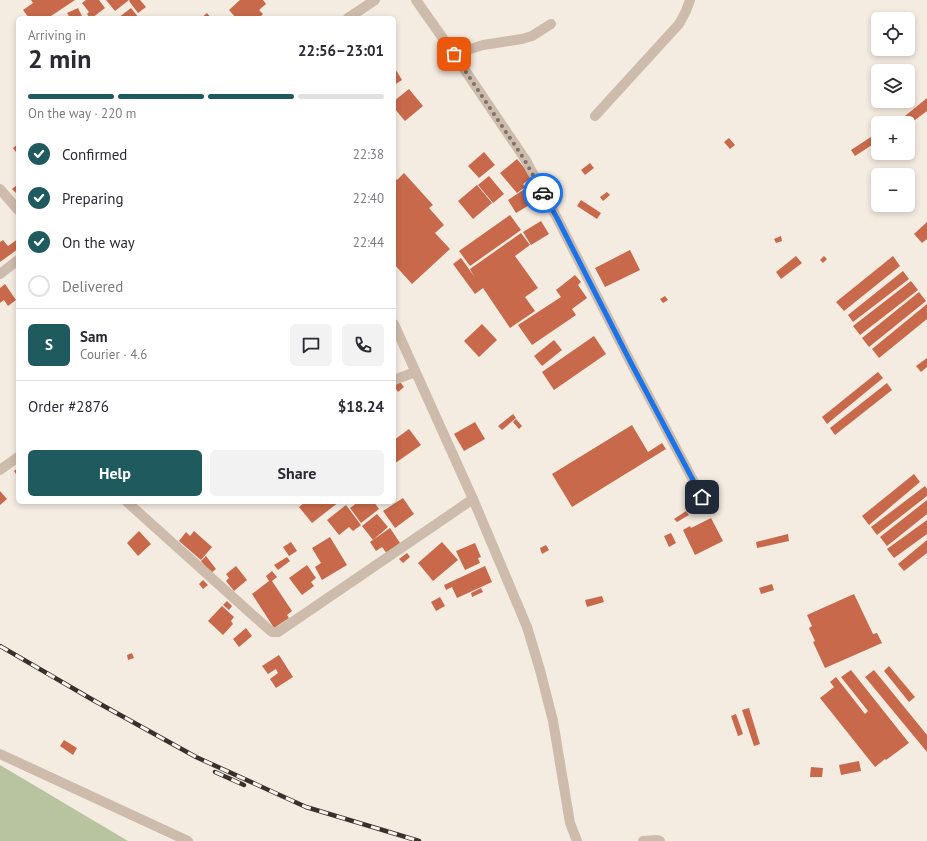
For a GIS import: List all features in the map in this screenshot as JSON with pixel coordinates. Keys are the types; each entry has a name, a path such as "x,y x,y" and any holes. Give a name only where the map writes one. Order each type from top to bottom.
{"street":[{"path":"351,16 375,0"},
{"path":"416,0 528,165 702,497"},
{"path":"595,116 678,24 686,11 690,0"},
{"path":"454,54 483,45 522,40 532,36 551,24"},
{"path":"0,189 16,208"},
{"path":"0,274 16,262"},
{"path":"396,329 473,499 527,627 553,721 570,823 577,841"},
{"path":"396,379 415,372"},
{"path":"0,470 16,458"},
{"path":"129,504 265,626 272,632 278,632 473,499"},
{"path":"0,754 188,841"},
{"path":"643,841 660,841"}],"green space":[{"path":"0,765 128,841 0,841"}],"building":[{"path":"31,0 75,0 51,16 28,16 23,10 33,3"},
{"path":"86,0 99,0 105,8 95,16 88,16 87,14 89,12 82,3"},
{"path":"106,0 129,0 115,11"},
{"path":"140,0 146,7 138,13 129,1"},
{"path":"240,0 263,0 266,4 259,10 263,14 261,16 234,16 229,10"},
{"path":"78,8 82,16 69,16 67,13"},
{"path":"131,8 137,16 121,16"},
{"path":"396,70 402,80 396,84"},
{"path":"409,89 423,106 405,121 396,110 396,99"},
{"path":"927,98 927,111 915,120 915,116 905,116"},
{"path":"871,137 871,146 855,156 851,150"},
{"path":"729,138 735,145 730,149 724,142"},
{"path":"484,152 495,165 479,178 468,166"},
{"path":"517,159 532,177 523,184 525,187 517,193 500,173"},
{"path":"590,163 594,168 585,175 581,170"},
{"path":"404,173 433,205 429,208 444,225 435,233 450,249 412,284 396,266 396,179 397,180"},
{"path":"489,176 504,194 493,203 478,185"},
{"path":"531,183 541,198 516,213 508,200"},
{"path":"477,185 492,203 473,219 458,201"},
{"path":"16,186 16,193 12,189"},
{"path":"607,192 610,195 603,201 600,197"},
{"path":"581,200 601,213 597,219 577,206"},
{"path":"510,215 521,230 470,266 459,251"},
{"path":"541,221 549,234 531,245 523,232"},
{"path":"927,222 927,239 922,243 914,234"},
{"path":"521,233 530,245 515,256 538,288 525,297 535,311 510,328 483,288 475,294 453,264 461,258 474,276 470,269"},
{"path":"781,236 782,241 776,243 774,239"},
{"path":"3,240 8,246 16,240 16,250 0,262 0,242"},
{"path":"630,250 640,270 605,287 595,268"},
{"path":"796,256 802,263 781,279 776,272"},
{"path":"824,256 827,259 823,263 820,260"},
{"path":"893,256 900,266 844,311 836,302"},
{"path":"903,271 909,279 853,322 848,315"},
{"path":"575,275 581,282 578,285 587,298 572,309 576,315 532,345 518,325 561,297 556,290"},
{"path":"911,281 918,290 860,335 853,326"},
{"path":"5,284 16,300 8,306 4,300 0,303 0,288"},
{"path":"919,292 926,301 869,347 862,338"},
{"path":"665,296 668,300 663,303 660,299"},
{"path":"927,304 927,319 879,358 872,349"},
{"path":"482,324 497,340 479,357 464,341"},
{"path":"594,336 606,354 554,390 542,372"},
{"path":"554,340 562,350 542,366 534,356"},
{"path":"927,358 927,367 921,372 916,366"},
{"path":"878,372 883,378 827,424 822,417"},
{"path":"400,382 404,387 398,392 396,385"},
{"path":"887,383 892,390 835,435 830,428"},
{"path":"513,414 516,418 502,430 498,426"},
{"path":"516,419 522,426 519,429 513,422"},
{"path":"475,422 485,439 464,451 454,434"},
{"path":"632,425 648,452 662,443 666,449 572,507 552,474"},
{"path":"409,429 421,445 396,463 396,439"},
{"path":"914,474 920,482 869,525 862,516"},
{"path":"695,486 702,502 697,504 689,489"},
{"path":"925,486 927,489 927,496 877,535 871,527"},
{"path":"0,491 7,499 0,505"},
{"path":"403,498 414,514 395,528 383,511 396,504"},
{"path":"927,500 927,514 887,546 880,537"},
{"path":"303,504 336,504 312,523 299,507"},
{"path":"355,504 375,504 379,509 361,523 350,508"},
{"path":"346,505 361,525 353,531 349,527 339,535 327,520"},
{"path":"702,505 703,509 694,513 693,509"},
{"path":"686,511 689,515 677,522 674,519"},
{"path":"377,514 388,527 373,540 362,526"},
{"path":"711,518 723,541 695,555 683,530 690,526 691,528"},
{"path":"927,520 927,534 894,558 887,549"},
{"path":"390,528 402,546 388,555 382,547 376,551 370,542"},
{"path":"139,531 151,544 138,556 127,543"},
{"path":"194,531 212,547 201,560 179,541 186,532 190,536"},
{"path":"671,533 676,543 669,547 664,536"},
{"path":"788,534 789,541 757,548 756,542"},
{"path":"330,537 347,565 322,580 315,567 321,563 312,548"},
{"path":"927,540 927,553 904,571 898,564"},
{"path":"291,542 297,551 289,556 283,547"},
{"path":"442,542 458,560 433,581 418,563"},
{"path":"475,543 481,557 478,558 480,563 465,570 456,551"},
{"path":"546,545 549,550 542,554 540,548"},
{"path":"407,553 410,557 403,563 399,559"},
{"path":"206,556 216,569 211,573 201,561"},
{"path":"287,557 290,561 278,570 274,565"},
{"path":"307,565 316,578 311,582 314,586 302,595 289,578"},
{"path":"236,566 247,580 234,591 226,581 229,578 226,574"},
{"path":"485,566 492,582 457,598 452,587 446,590 444,585"},
{"path":"272,571 277,577 272,581 292,611 287,615 289,618 274,628 252,594 269,581 266,576"},
{"path":"203,580 208,585 203,589 199,584"},
{"path":"772,584 774,590 761,594 759,588"},
{"path":"481,588 483,592 472,597 471,593"},
{"path":"854,594 873,634 877,633 882,643 825,668 813,642 815,641 809,628 812,626 807,615"},
{"path":"602,596 604,602 587,607 585,600"},
{"path":"440,597 445,606 436,611 431,602"},
{"path":"227,601 232,606 229,610 223,605"},
{"path":"222,606 234,617 231,621 233,624 223,635 208,621"},
{"path":"246,628 252,636 239,647 233,639"},
{"path":"132,653 134,658 128,660 127,655"},
{"path":"279,655 293,677 276,688 270,679 278,673 276,669 268,674 262,666"},
{"path":"889,666 915,697 909,702 884,671"},
{"path":"851,670 909,743 875,767 820,698 834,687 830,682 836,677 865,714 868,711 841,677"},
{"path":"874,670 927,735 927,752 865,677"},
{"path":"749,708 760,744 754,746 742,710"},
{"path":"736,714 743,734 738,736 731,716"},
{"path":"64,740 77,748 73,755 60,746"},
{"path":"859,761 861,771 841,775 839,765"},
{"path":"811,767 823,768 822,777 810,777"}],"railway":[{"path":"0,646 196,757 306,807 419,841"},
{"path":"215,772 244,785"}],"way so far":[{"path":"454,54 524,159 543,193"}],"route":[{"path":"543,193 702,497"}]}
